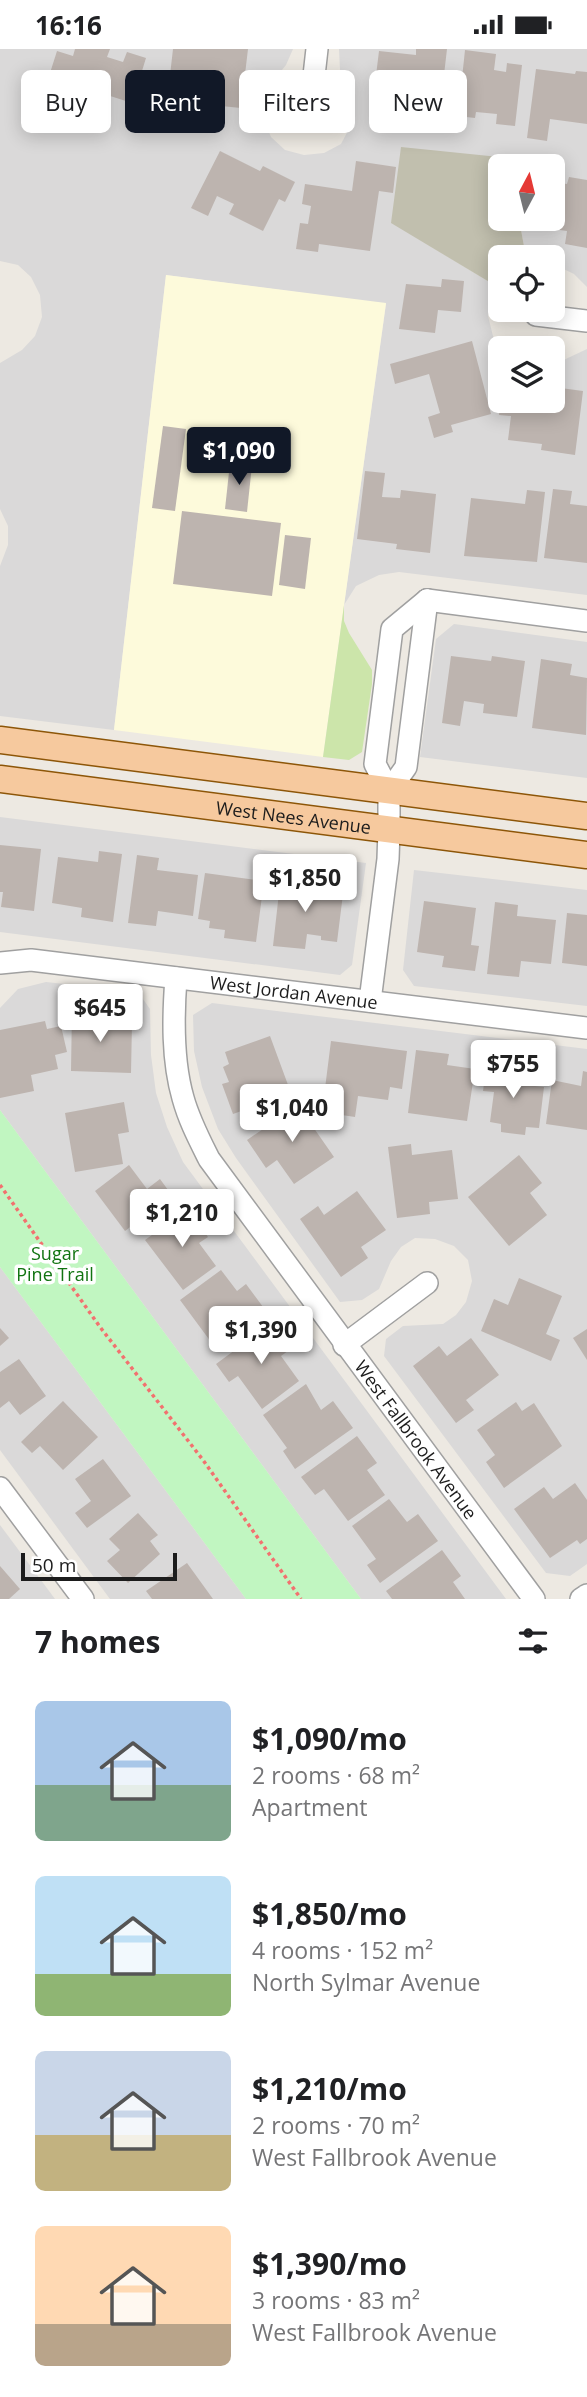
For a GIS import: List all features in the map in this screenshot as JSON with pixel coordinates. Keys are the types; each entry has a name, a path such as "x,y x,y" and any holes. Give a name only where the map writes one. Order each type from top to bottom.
{"main road":[{"path":"0,740 587,816"},
{"name":"West Nees Avenue","path":"0,779 587,855"}],"street":[{"path":"315,70 317,49"},
{"path":"565,318 587,321"},
{"path":"389,791 406,767 427,600"},
{"path":"370,1000 388,859 389,791 375,764 392,629 427,600 587,621"},
{"name":"West Jordan Avenue","path":"0,963 31,960 587,1028"},
{"name":"West Fallbrook Avenue","path":"176,978 173,1014 182,1097 209,1159 534,1599"},
{"path":"344,1345 427,1283"},
{"path":"0,1487 83,1599"},
{"path":"581,1599 587,1595"}],"path":[{"path":"0,1185 86,1309 203,1459 301,1599"}],"shaded area":[{"path":"0,49 293,49 282,70 239,70 239,133 269,133 285,150 304,155 324,153 341,144 347,133 355,133 355,70 340,70 339,49 587,49 587,287 574,274 565,270 565,245 524,245 521,231 565,231 565,154 488,154 488,169 391,222 488,281 488,322 493,336 488,336 488,413 565,413 565,359 587,349 587,595 399,572 379,575 356,586 344,605 386,304 166,275 114,730 0,716 0,566 8,545 8,526 0,509 0,363 22,350 35,336 42,317 40,295 31,277 18,265 0,261"},
{"path":"401,147 488,156 488,231 521,231 524,245 488,245 488,281 391,223"},
{"path":"166,275 386,303 323,757 114,730"},
{"path":"454,624 587,642 587,778 420,757 436,639"},
{"path":"0,817 366,863 352,965 340,975 0,932"},
{"path":"414,870 587,890 587,1006 414,986 403,970"},
{"path":"46,982 138,992 150,1009 151,1055 156,1093 167,1127 183,1162 506,1599 361,1599 0,1110 0,1008 18,989"},
{"path":"212,1003 587,1049 587,1564 570,1576 546,1573 384,1356 386,1339 403,1326 443,1324 456,1315 466,1302 472,1281 468,1260 454,1246 435,1239 415,1238 401,1247 391,1261 379,1289 362,1300 340,1302 218,1129 202,1087 194,1051 193,1015"},
{"path":"0,1267 246,1599 110,1599 0,1450"},
{"path":"0,1525 55,1599 0,1599"}],"green space":[{"path":"344,605 344,621 349,633 372,670 362,752 349,760 323,757"},
{"name":"Sugar Pine Trail","path":"0,1110 361,1599 246,1599 0,1267"}],"building":[{"path":"75,49 110,49 107,57 123,62 127,52 146,58 142,70 125,70 125,101 111,96 111,70 51,70 57,51 73,56"},
{"path":"173,49 248,49 246,70 239,70 239,108 225,106 225,70 171,70"},
{"path":"416,49 447,49 445,70 377,70 379,51 416,55"},
{"path":"465,50 496,54 494,70 506,72 507,63 522,65 515,126 496,124 497,114 476,112 475,118 467,117 467,70 463,70"},
{"path":"536,69 575,74 576,71 587,72 587,124 550,119 547,141 527,138"},
{"path":"220,151 260,171 263,166 295,182 285,202 279,199 263,231 229,214 234,204 217,196 208,216 191,208"},
{"path":"356,161 396,167 393,193 379,191 370,251 319,244 318,252 296,249 300,223 308,224 311,206 302,204 305,184 352,191"},
{"path":"569,177 587,180 587,248 565,244"},
{"path":"442,279 464,281 461,312 438,310 435,333 399,329 406,284 441,287"},
{"path":"472,341 488,402 488,413 491,414 451,425 453,432 434,438 428,417 440,413 429,374 395,384 390,364"},
{"path":"565,389 583,391 575,455 541,450 542,444 508,440 511,416 499,415 565,413"},
{"path":"163,426 186,429 175,511 152,508"},
{"path":"230,463 252,465 247,512 225,509"},
{"path":"365,471 385,473 382,497 400,498 401,490 436,494 430,553 396,549 397,544 357,539"},
{"path":"553,489 572,491 570,504 587,506 587,563 544,558"},
{"path":"527,490 545,492 537,562 464,556 471,498 525,504"},
{"path":"182,511 281,523 272,596 173,584"},
{"path":"285,535 311,538 305,589 279,585"},
{"path":"451,656 491,661 492,656 525,661 517,717 483,713 484,704 464,701 460,726 442,723"},
{"path":"541,659 572,664 570,675 587,678 586,735 532,728"},
{"path":"0,845 41,849 34,911 1,907 3,892 0,892"},
{"path":"99,851 122,854 113,922 81,917 82,908 52,903 58,857 98,862"},
{"path":"137,855 159,858 157,870 198,875 193,916 158,911 156,926 128,923"},
{"path":"205,873 264,881 256,942 224,938 225,930 209,928 210,921 198,919"},
{"path":"281,875 304,877 302,889 343,894 337,942 321,940 321,936 307,934 305,949 273,946"},
{"path":"424,901 476,908 471,945 479,946 475,971 442,967 444,956 417,952"},
{"path":"495,902 518,905 517,916 556,920 551,964 521,961 519,977 487,974"},
{"path":"567,913 587,915 587,966 562,963"},
{"path":"72,1010 104,1011 104,1022 132,1023 131,1073 71,1071"},
{"path":"45,1021 47,1029 61,1026 67,1052 55,1055 58,1069 31,1075 34,1091 0,1098 0,1030"},
{"path":"270,1036 291,1093 233,1114 222,1084 229,1082 223,1067 229,1064 225,1052"},
{"path":"331,1041 407,1051 402,1089 390,1087 388,1100 358,1096 355,1117 322,1112"},
{"path":"416,1050 449,1054 447,1065 475,1069 467,1121 408,1113"},
{"path":"487,1062 518,1066 516,1084 544,1087 539,1128 526,1127 525,1135 501,1132 501,1124 490,1122 494,1092 483,1091"},
{"path":"583,1071 587,1072 587,1130 546,1124 552,1080 581,1086"},
{"path":"304,1101 317,1119 311,1124 334,1157 294,1184 277,1160 266,1168 247,1140"},
{"path":"124,1102 129,1132 118,1134 123,1164 75,1172 65,1113"},
{"path":"411,1144 412,1155 452,1150 458,1199 429,1202 430,1214 397,1218 388,1147"},
{"path":"519,1155 542,1183 530,1193 547,1215 509,1246 468,1197"},
{"path":"129,1165 147,1189 160,1179 179,1205 156,1221 150,1212 125,1231 95,1191"},
{"path":"357,1191 386,1230 361,1247 368,1258 341,1277 300,1219 318,1206 324,1215"},
{"path":"188,1209 208,1237 199,1243 216,1266 183,1290 145,1240"},
{"path":"221,1270 237,1291 246,1284 266,1311 246,1326 242,1320 211,1342 180,1300"},
{"path":"519,1278 562,1296 546,1334 560,1340 551,1361 481,1331 494,1299 508,1305"},
{"path":"273,1322 292,1348 281,1356 299,1381 262,1409 238,1376 229,1382 216,1364"},
{"path":"0,1328 9,1338 0,1346"},
{"path":"587,1329 587,1360 573,1338"},
{"path":"471,1338 499,1375 466,1400 474,1410 456,1423 413,1366 439,1346 447,1356"},
{"path":"19,1359 46,1396 20,1415 9,1401 0,1408 0,1372"},
{"path":"306,1384 321,1410 333,1401 353,1428 295,1469 283,1451 287,1448 263,1415"},
{"path":"63,1401 98,1437 63,1470 40,1446 32,1453 21,1442"},
{"path":"516,1402 522,1411 534,1403 562,1446 504,1488 486,1462 495,1455 477,1430"},
{"path":"357,1436 377,1463 367,1470 385,1495 348,1521 324,1489 315,1495 301,1477"},
{"path":"103,1459 131,1496 87,1528 75,1513 91,1501 75,1479"},
{"path":"575,1483 587,1500 587,1539 580,1544 577,1540 550,1558 514,1509 544,1487 553,1499"},
{"path":"389,1499 407,1522 418,1514 438,1541 380,1583 367,1565 376,1559 352,1526"},
{"path":"138,1513 158,1535 150,1541 160,1554 128,1583 107,1561 120,1550 109,1539"},
{"path":"442,1550 461,1576 453,1582 465,1599 392,1599 386,1591"},
{"path":"187,1563 213,1599 152,1599 146,1591"},
{"path":"0,1566 20,1589 9,1599 0,1599"}]}
